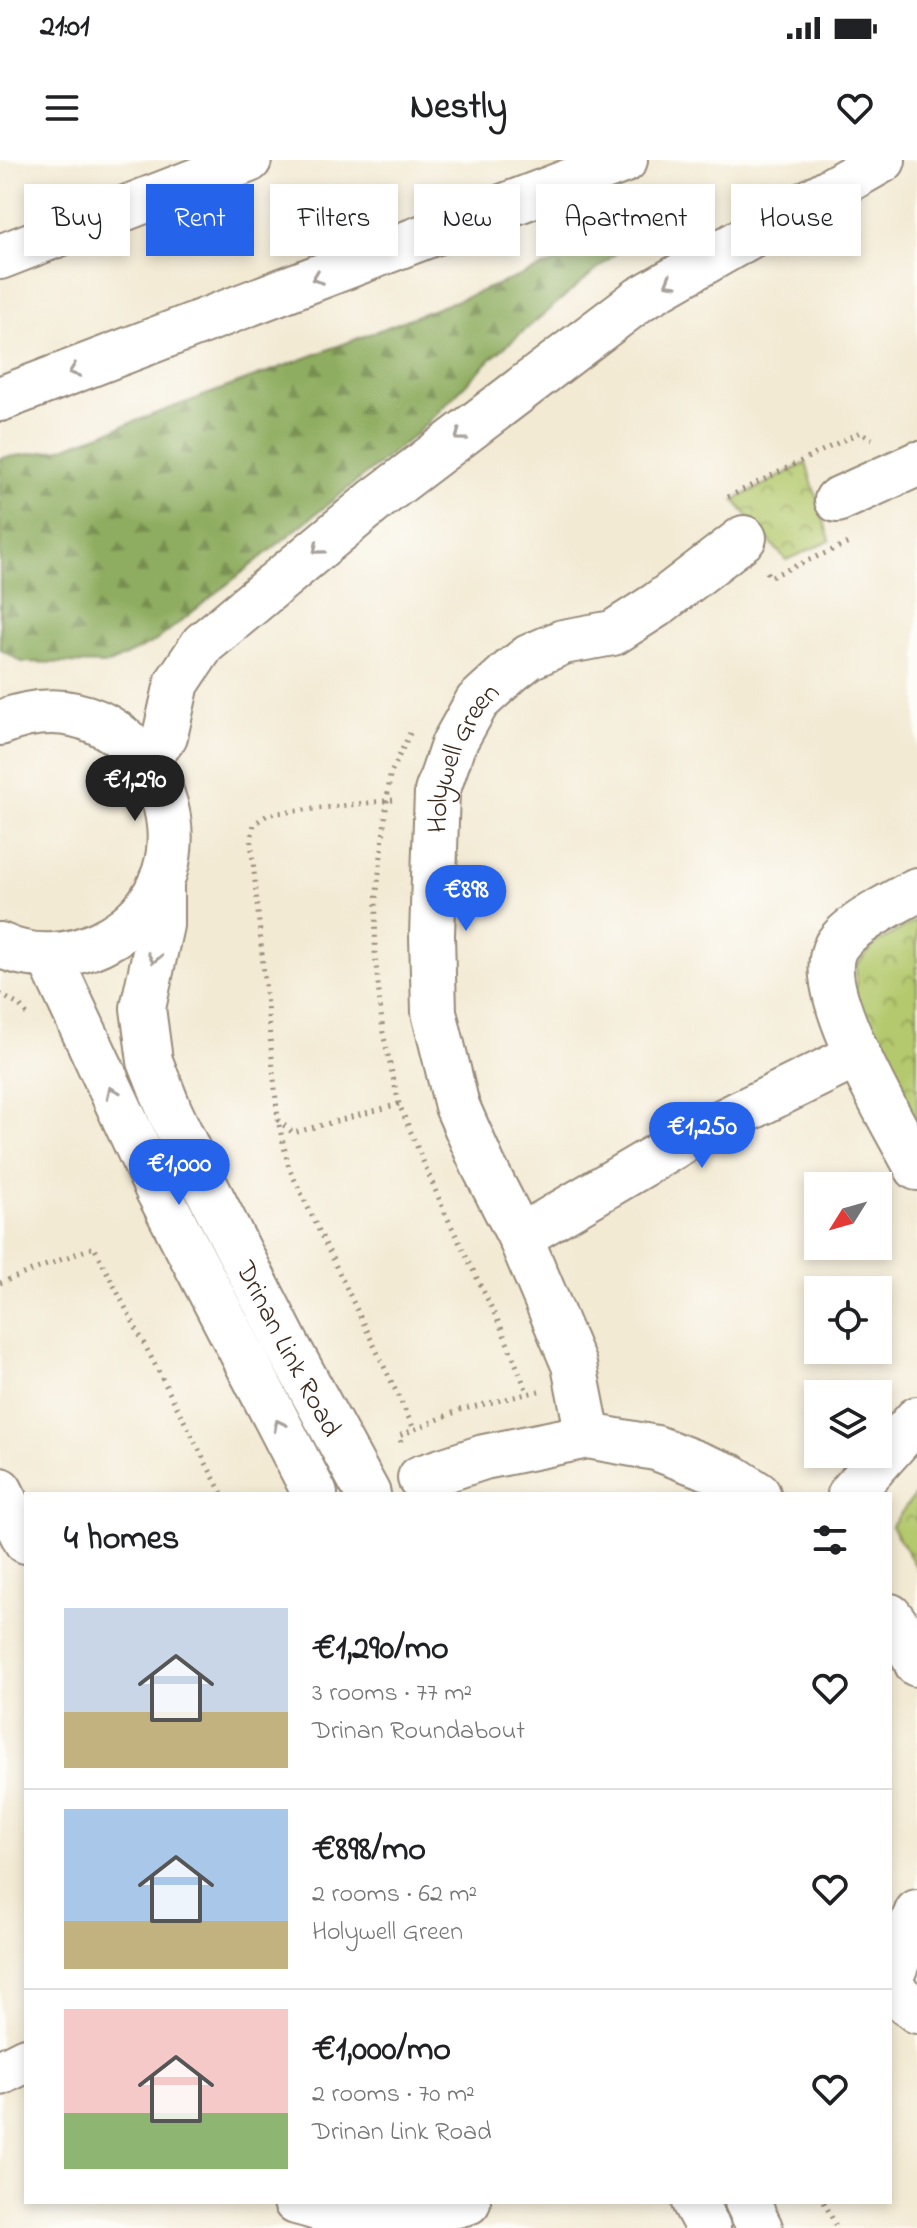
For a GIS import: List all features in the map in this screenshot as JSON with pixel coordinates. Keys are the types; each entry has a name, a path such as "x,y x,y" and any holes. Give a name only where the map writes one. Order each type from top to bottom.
{"main road":[{"path":"0,257 249,160"},
{"path":"0,399 625,160"},
{"path":"146,761 165,736 177,683 203,644 377,499 640,299 883,160"},
{"path":"837,500 900,454"},
{"name":"Holywell Green","path":"588,1436 574,1365 520,1237 457,1106 434,1012 432,935 437,792 453,745 477,702 511,671 529,657 563,642 613,633 658,604 744,538"},
{"path":"0,723 15,716 44,712 74,714 101,724 126,740 146,761 159,782 167,806 170,832 161,881 143,911 116,935 84,951 49,956 0,945"},
{"name":"Drinan Link Road","path":"161,881 161,925 143,1008 150,1061 195,1165 367,1492"},
{"path":"917,890 861,922 836,947 831,976 839,1009 858,1055 917,1168"},
{"name":"Drinan Link Road","path":"49,956 158,1191 314,1492"},
{"path":"520,1237 683,1141 858,1055"},
{"path":"852,1492 917,1419"},
{"path":"420,1478 484,1457 588,1436 656,1448 732,1477 755,1492"},
{"path":"0,1490 24,1537"},
{"path":"892,1619 917,1664"},
{"path":"892,1975 917,1912"},
{"path":"892,1990 917,2011"},
{"path":"0,2073 24,2061"},
{"path":"304,2204 382,2222 461,2204"},
{"path":"695,2204 708,2228"},
{"path":"748,2204 760,2228"}],"path":[{"path":"718,503 860,432 900,454"},
{"path":"744,538 770,577 851,542 837,500"},
{"path":"418,722 390,775 376,900 375,955 383,1033 399,1104 445,1213 500,1325 528,1394"},
{"path":"415,1431 289,1168 278,1120 251,840 254,824 269,814 437,792"},
{"path":"278,1120 293,1133 399,1104"},
{"path":"0,1283 94,1247 221,1492"},
{"path":"825,2204 837,2228"}],"green space":[{"path":"572,256 613,256 493,357 416,434 156,641 109,664 22,662 0,649 0,458 58,450"},
{"path":"806,463 830,541 786,560 734,500"},
{"path":"917,920 917,1130 856,1010 856,966 875,944"},
{"path":"917,1492 917,1568 892,1528"}]}
